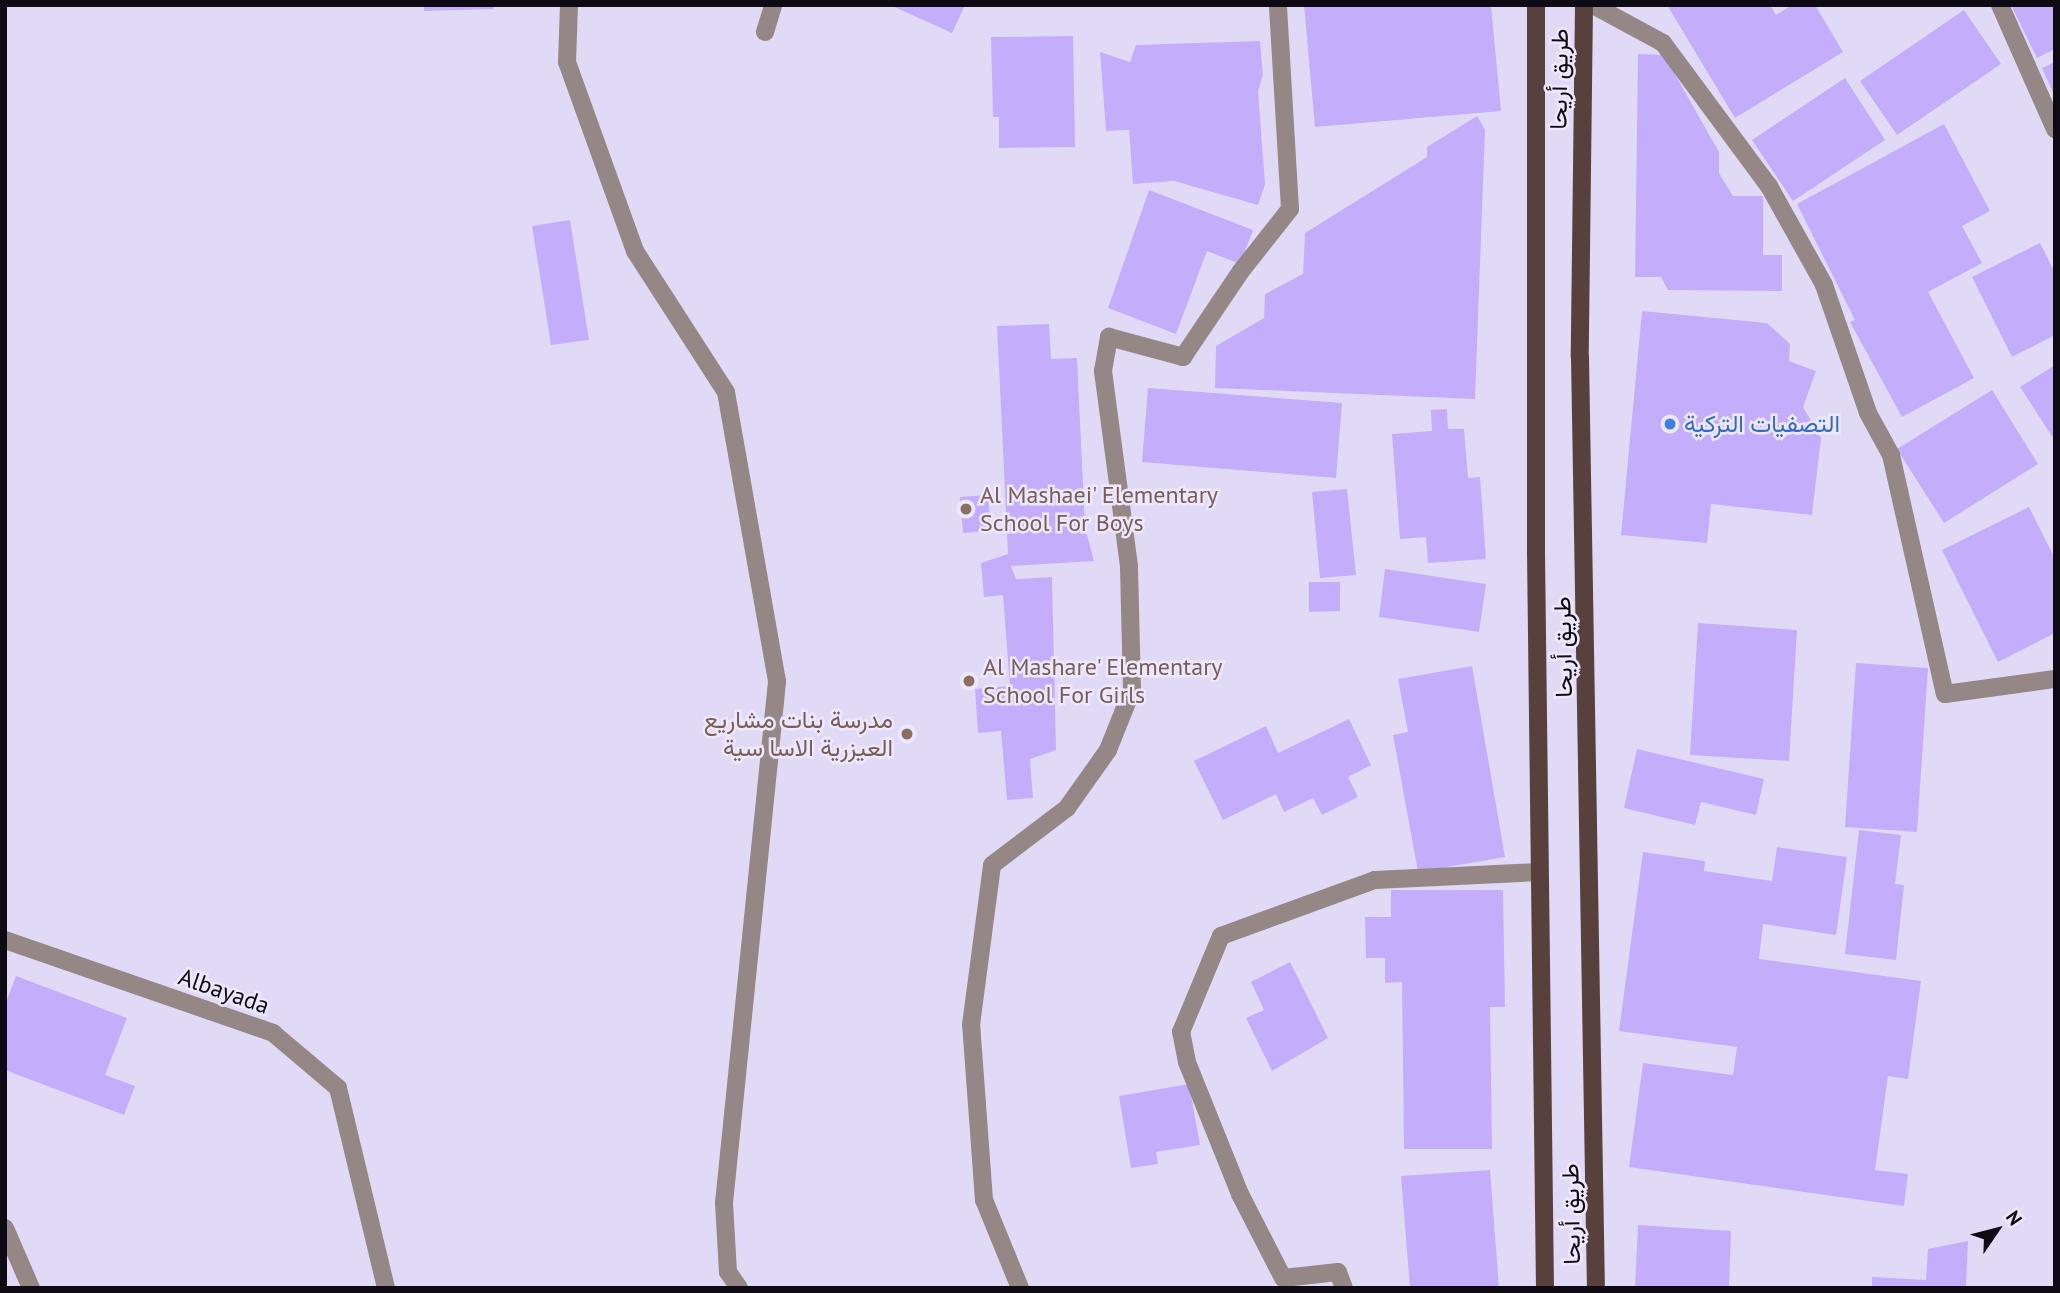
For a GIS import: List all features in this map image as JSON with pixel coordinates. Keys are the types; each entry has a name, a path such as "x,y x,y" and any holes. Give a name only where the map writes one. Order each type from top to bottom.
{"main road":[{"name":"طريق أريحا","path":"1536,5 1539,872 1545,1288"},
{"name":"طريق أريحا","path":"1584,5 1580,357 1596,1288"}],"street":[{"path":"569,5 567,62 635,251 726,392 777,682 724,1203 728,1272 740,1288"},
{"path":"765,32 773,5"},
{"path":"1020,1288 984,1200 971,1025 992,865 1067,808 1108,750 1132,690 1129,566 1103,371 1109,337 1183,357 1241,271 1290,209 1279,5"},
{"path":"1593,5 1663,43 1769,186 1825,285 1868,413 1891,455 1945,694 2055,679"},
{"path":"2000,5 2055,129"},
{"path":"1344,1288 1338,1272 1283,1278 1240,1194 1187,1062 1181,1032 1221,936 1375,880 1539,872"},
{"name":"Albayada","path":"7,947 274,1034 338,1088 386,1288"},
{"path":"5,1228 31,1288"}],"building":[{"path":"424,5 493,5 493,9 424,11"},
{"path":"890,5 965,5 952,33"},
{"path":"1304,5 1491,5 1501,111 1315,127"},
{"path":"1667,5 1770,5 1776,15 1792,5 1815,5 1843,52 1735,118"},
{"path":"2011,5 2055,5 2055,49 2037,58"},
{"path":"1964,10 2001,64 1897,135 1860,81"},
{"path":"1073,36 1075,147 999,148 999,117 993,117 991,37"},
{"path":"1260,41 1263,75 1258,91 1265,184 1258,205 1174,181 1133,184 1129,130 1106,131 1100,52 1130,62 1136,45"},
{"path":"1638,54 1664,55 1719,152 1719,173 1733,196 1763,196 1763,255 1782,255 1782,291 1668,290 1661,277 1635,277"},
{"path":"2055,62 2055,97 2042,68"},
{"path":"1845,78 1885,140 1793,201 1752,140"},
{"path":"1477,116 1485,130 1475,399 1215,388 1216,346 1264,318 1265,294 1303,274 1305,233 1427,157 1427,147"},
{"path":"1944,124 1990,211 1962,226 1982,263 1928,292 1974,378 1902,417 1850,322 1855,320 1797,204"},
{"path":"1149,190 1253,230 1240,264 1207,251 1176,334 1108,308"},
{"path":"570,220 589,340 551,345 532,226"},
{"path":"2040,243 2055,273 2055,335 2012,357 1972,277"},
{"path":"1642,311 1767,323 1790,344 1789,361 1816,371 1803,407 1821,438 1812,515 1711,504 1707,543 1621,535"},
{"path":"1049,324 1051,359 1077,358 1085,527 1094,561 1011,566 1016,579 1052,577 1056,750 1030,759 1033,798 1007,800 1001,731 978,733 975,689 1010,686 1003,595 984,597 981,563 1008,554 997,326"},
{"path":"2055,365 2055,441 2020,387"},
{"path":"1148,388 1342,403 1336,478 1142,462"},
{"path":"1992,390 2038,464 1944,523 1897,449"},
{"path":"1447,409 1448,429 1464,429 1468,478 1480,477 1486,559 1428,563 1426,537 1400,539 1392,434 1432,431 1431,410"},
{"path":"1347,489 1356,575 1320,578 1312,492"},
{"path":"988,495 991,531 963,533 960,497"},
{"path":"2029,507 2055,559 2055,633 1998,662 1942,550"},
{"path":"1385,569 1486,584 1479,632 1379,617"},
{"path":"1309,582 1340,582 1340,611 1309,612"},
{"path":"1698,623 1797,630 1789,761 1690,755"},
{"path":"1856,663 1928,668 1917,832 1845,827"},
{"path":"1472,666 1505,857 1418,872 1393,735 1408,732 1398,679"},
{"path":"1349,719 1371,765 1348,777 1358,797 1322,815 1313,798 1284,812 1276,794 1223,820 1194,761 1266,726 1278,753"},
{"path":"1637,749 1764,779 1756,815 1701,802 1695,825 1624,808"},
{"path":"1859,830 1901,835 1895,884 1904,885 1896,960 1845,954"},
{"path":"1777,847 1847,857 1836,935 1763,924 1759,959 1921,981 1908,1079 1888,1076 1875,1170 1908,1174 1904,1206 1629,1167 1643,1063 1733,1075 1737,1047 1619,1031 1643,852 1705,861 1704,871 1772,881"},
{"path":"1391,890 1503,890 1505,1007 1490,1007 1492,1149 1404,1149 1402,982 1385,983 1385,958 1366,958 1365,917 1391,917"},
{"path":"1290,962 1328,1038 1272,1071 1246,1018 1264,1010 1251,982"},
{"path":"16,976 127,1018 105,1075 135,1086 124,1115 5,1070 5,1005"},
{"path":"1189,1084 1200,1145 1156,1152 1158,1164 1131,1168 1119,1096"},
{"path":"1490,1170 1499,1288 1410,1288 1401,1176"},
{"path":"1638,1225 1731,1231 1729,1288 1635,1288"},
{"path":"1968,1241 1966,1288 1872,1288 1872,1277 1926,1280 1928,1249"}],"place":[{"name":"التصفيات التركية","path":"1670,424"},
{"name":"Al Mashaei' Elementary School For Boys","path":"966,509"},
{"name":"Al Mashare' Elementary School For Girls","path":"969,681"},
{"name":"مدرسة بنات مشاريع العيزرية الاسا سية","path":"907,734"}]}
